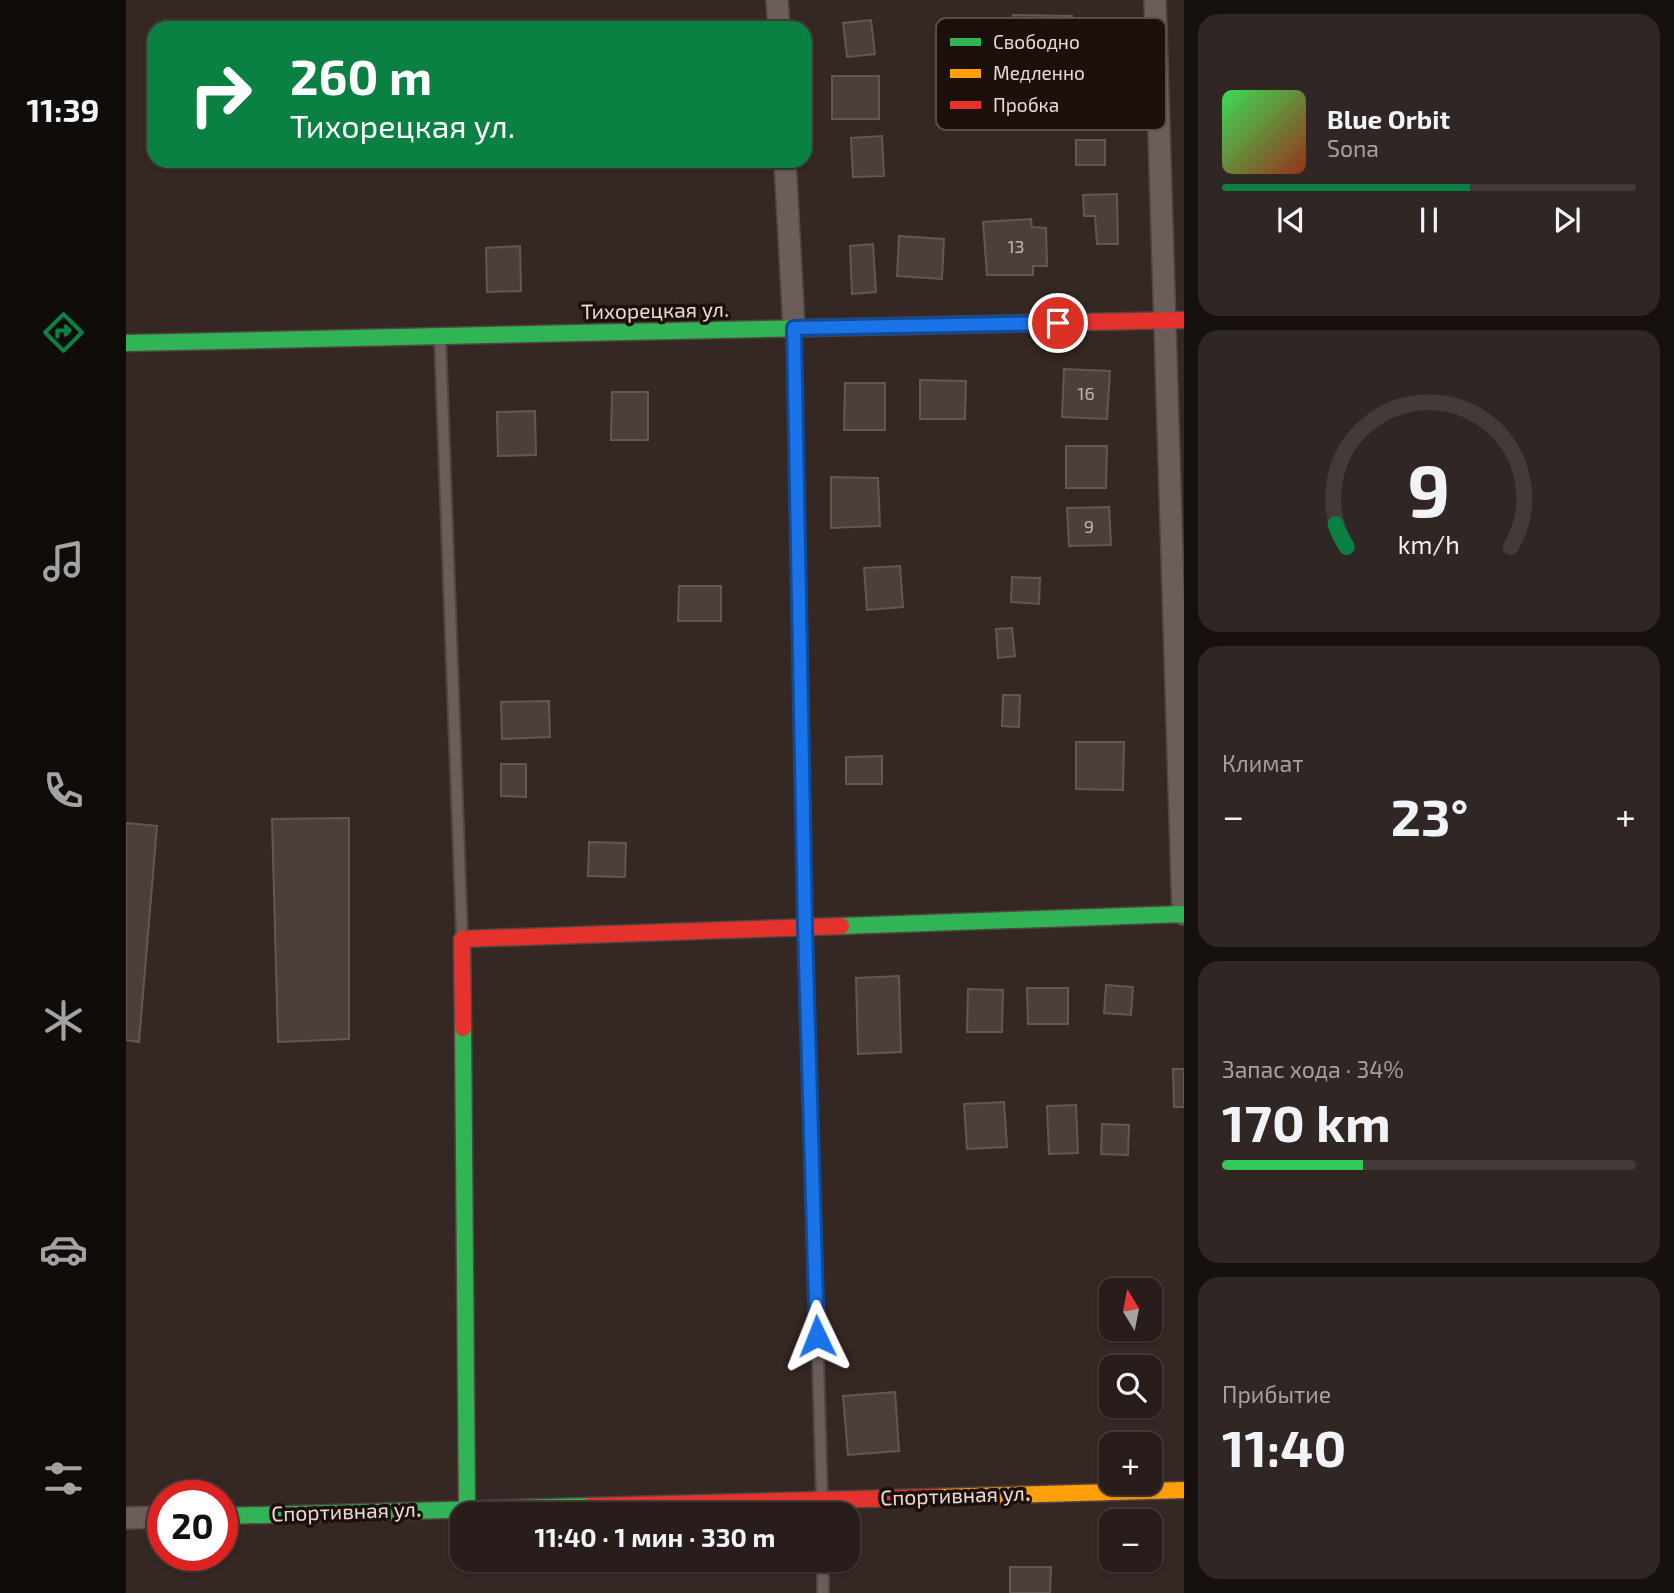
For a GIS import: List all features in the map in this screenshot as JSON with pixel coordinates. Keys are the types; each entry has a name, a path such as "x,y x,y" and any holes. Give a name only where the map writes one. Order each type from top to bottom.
{"street":[{"path":"777,0 778,21"},
{"path":"1155,0 1156,18"},
{"path":"467,1502 462,939 1183,914 1174,320 1163,130"},
{"path":"785,168 794,328"},
{"name":"Тихорецкая ул.","path":"126,343 1174,320"},
{"name":"Спортивная ул.","path":"860,1505 1184,1490"},
{"name":"Спортивная ул.","path":"238,1516 450,1509"},
{"path":"126,1518 147,1517"}],"lane":[{"path":"794,328 805,927 822,1502"},
{"path":"440,336 462,939"},
{"path":"823,1572 823,1593"}],"building":[{"path":"1013,15 1072,16 1072,18 1013,18"},
{"path":"871,20 875,54 847,57 843,23"},
{"path":"832,76 879,76 879,119 832,119"},
{"path":"882,136 884,176 853,177 851,138"},
{"path":"1076,140 1105,140 1105,165 1076,165"},
{"path":"1117,194 1118,244 1097,244 1095,216 1084,216 1083,195"},
{"path":"1031,219 1032,227 1046,228 1047,266 1033,266 1033,275 987,275 983,222"},
{"path":"899,236 944,239 942,279 897,276"},
{"path":"873,244 876,292 852,294 850,246"},
{"path":"520,246 521,291 487,292 486,248"},
{"path":"1064,369 1110,371 1107,419 1062,417"},
{"path":"920,380 966,381 965,419 920,419"},
{"path":"845,383 885,383 885,430 844,430"},
{"path":"612,392 648,392 648,440 611,440"},
{"path":"535,411 536,455 498,456 497,412"},
{"path":"1066,446 1107,446 1106,488 1066,488"},
{"path":"831,477 878,478 880,526 831,528"},
{"path":"1109,507 1111,545 1069,546 1067,508"},
{"path":"900,566 903,607 867,610 864,568"},
{"path":"1012,577 1040,578 1039,604 1011,602"},
{"path":"679,586 721,586 721,621 678,621"},
{"path":"1012,628 1015,656 998,658 996,629"},
{"path":"1003,695 1020,695 1019,727 1002,726"},
{"path":"549,701 550,737 502,739 501,702"},
{"path":"1076,742 1124,742 1123,790 1076,789"},
{"path":"882,756 882,784 846,784 846,757"},
{"path":"501,764 526,764 526,797 501,796"},
{"path":"349,818 349,1039 278,1042 272,819"},
{"path":"126,823 157,826 139,1042 126,1040"},
{"path":"589,842 626,843 625,877 588,876"},
{"path":"899,976 901,1052 858,1054 856,978"},
{"path":"1106,985 1133,987 1131,1015 1104,1013"},
{"path":"1027,988 1068,988 1068,1024 1028,1024"},
{"path":"968,989 1003,990 1002,1032 967,1032"},
{"path":"1173,1069 1184,1069 1184,1107 1174,1107"},
{"path":"1004,1102 1007,1147 967,1149 964,1104"},
{"path":"1076,1105 1078,1153 1049,1154 1047,1106"},
{"path":"1102,1124 1129,1125 1128,1155 1101,1154"},
{"path":"895,1392 899,1451 848,1455 843,1396"},
{"path":"1010,1567 1051,1567 1050,1593 1010,1593"}],"traffic: fast":[{"path":"126,343 855,327"},
{"path":"841,926 1184,914"},
{"path":"463,1028 467,1502"},
{"path":"238,1516 450,1510"}],"traffic: slow":[{"path":"937,1497 1184,1490"}],"traffic: jam":[{"path":"855,327 1184,320"},
{"path":"463,1028 462,939 841,926"},
{"path":"744,1502 937,1497"}],"route":[{"path":"817,1336 805,927 794,328 1058,323"}]}
